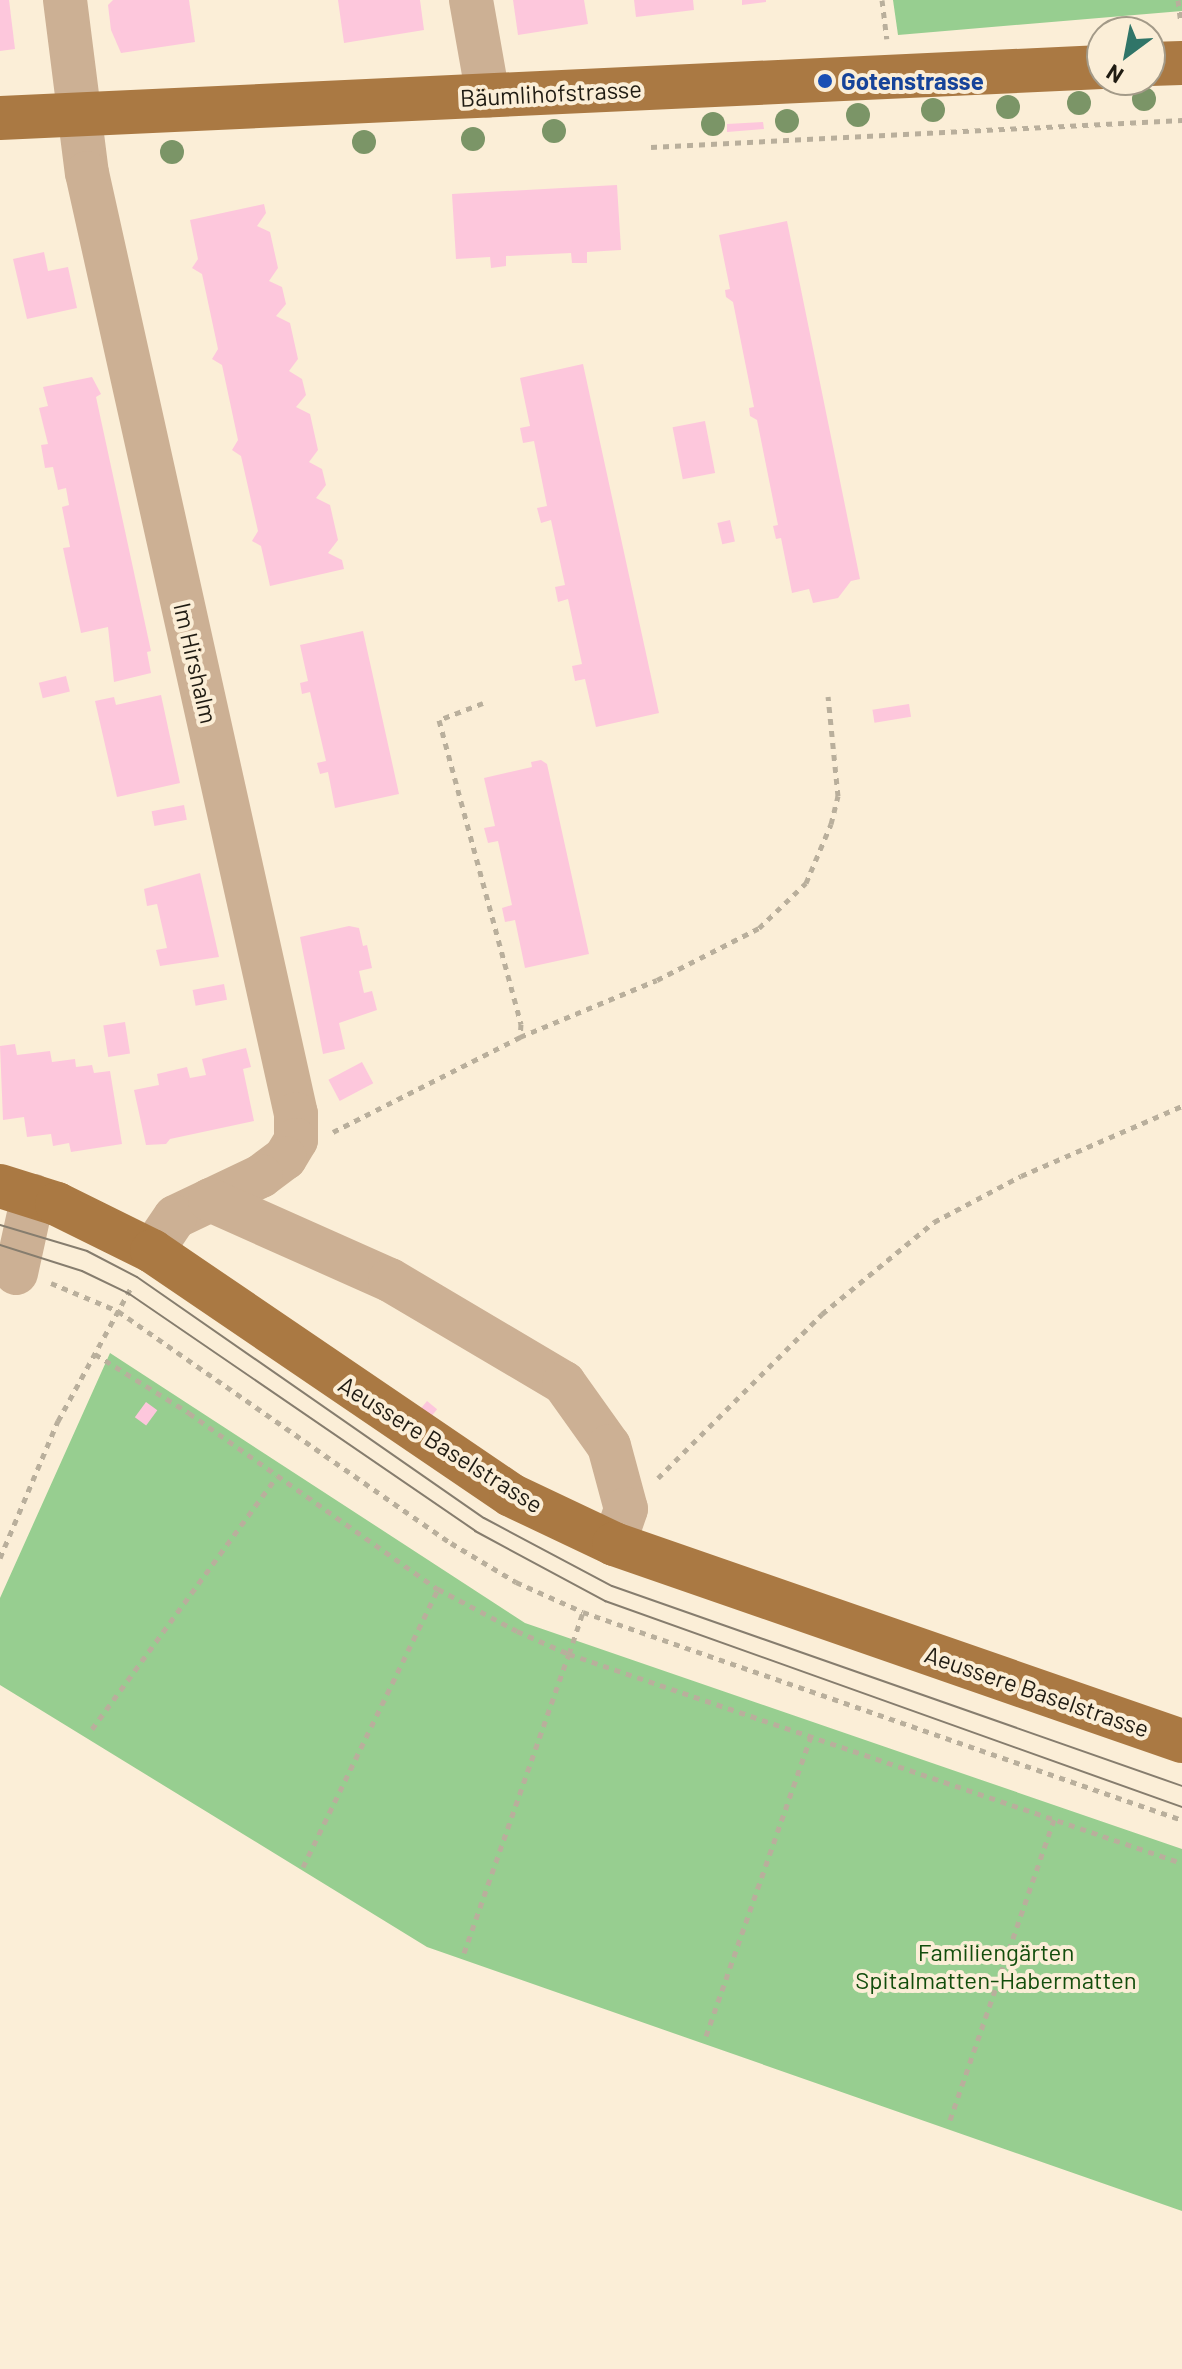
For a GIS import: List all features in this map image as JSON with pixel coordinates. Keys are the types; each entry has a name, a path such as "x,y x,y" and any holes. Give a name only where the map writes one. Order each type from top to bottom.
{"main road":[{"name":"Bäumlihofstrasse","path":"0,118 1086,68"},
{"name":"Aeussere Baselstrasse","path":"17,1191 152,1251 511,1495 620,1527 1182,1741"}],"street":[{"name":"Im Hirshalm","path":"65,0 87,173 296,1114 292,1151"},
{"path":"471,0 488,96"},
{"path":"152,1251 175,1217 261,1176 292,1151"},
{"path":"16,1273 17,1191"},
{"path":"210,1200 390,1280 564,1383 609,1446 620,1527"}],"path":[{"path":"1178,0 1182,34"},
{"path":"651,147 1182,120"},
{"path":"292,1151 520,1037 657,980 759,928 806,883 838,796 828,696"},
{"path":"483,703 439,720 521,1024 520,1037"},
{"path":"620,1527 822,1314 934,1222 1021,1176 1182,1106"},
{"path":"0,1558 58,1421 118,1311"},
{"path":"95,1354 438,1589 569,1654 1182,1863"},
{"path":"92,1729 277,1476"},
{"path":"303,1867 438,1589"},
{"path":"464,1953 583,1612"},
{"path":"706,2036 811,1736"},
{"path":"950,2120 1054,1820"}],"green space":[{"path":"893,0 1182,0 1182,11 1086,16 1086,19 898,35"},
{"name":"Familiengärten Spitalmatten-Habermatten","path":"110,1353 525,1623 1182,1849 1182,2211 427,1947 0,1685 0,1598"}],"building":[{"path":"0,0 9,0 15,49 0,51"},
{"path":"113,0 189,0 195,42 121,53 111,30 108,5"},
{"path":"338,0 420,0 424,30 344,43"},
{"path":"513,0 584,0 588,24 518,35"},
{"path":"634,0 693,0 694,10 636,17"},
{"path":"742,0 766,0 766,2 742,5"},
{"path":"763,122 764,129 727,132 727,124"},
{"path":"617,185 621,250 587,252 587,263 572,263 571,253 506,256 506,266 491,268 490,257 456,259 452,194"},
{"path":"264,204 266,213 257,226 270,232 278,268 269,281 282,287 286,304 276,316 290,323 298,359 289,371 302,379 306,395 296,407 310,414 318,450 309,462 322,469 326,485 316,498 330,505 338,540 328,553 342,560 344,569 270,586 261,546 252,541 258,531 241,456 232,450 238,440 222,365 212,359 218,349 202,274 192,268 198,259 190,220"},
{"path":"787,221 860,579 851,581 838,598 813,603 809,589 792,593 781,538 776,539 773,526 778,525 757,420 750,416 749,408 754,407 733,302 726,297 725,290 730,289 719,235"},
{"path":"44,252 48,271 68,267 77,308 27,319 13,259"},
{"path":"583,364 659,713 596,727 585,679 575,681 572,666 582,664 568,599 558,602 555,587 565,585 551,520 541,523 537,508 547,506 534,441 523,443 520,428 530,426 520,378"},
{"path":"92,377 101,394 96,397 151,651 147,652 151,673 114,682 108,627 81,633 63,548 70,547 62,507 69,505 66,488 58,490 53,467 45,468 41,445 48,444 39,408 48,406 43,387"},
{"path":"705,421 715,473 683,479 673,427"},
{"path":"730,520 735,541 722,544 717,523"},
{"path":"363,631 399,794 335,808 328,772 320,774 317,763 326,761 310,692 302,694 300,683 308,681 300,645"},
{"path":"66,676 70,692 43,698 39,683"},
{"path":"161,695 180,783 117,797 95,701 114,697 116,705"},
{"path":"909,704 911,717 874,723 872,710"},
{"path":"541,760 547,764 589,954 525,968 515,920 505,922 502,908 512,905 498,841 488,843 484,828 495,826 484,778 532,767 531,762"},
{"path":"184,805 187,820 154,826 152,811"},
{"path":"200,873 219,957 160,966 156,950 167,948 157,904 147,906 144,889"},
{"path":"349,926 359,928 363,946 367,945 372,968 359,971 364,993 372,991 377,1010 339,1023 345,1049 323,1054 300,937"},
{"path":"224,984 227,1000 196,1006 193,990"},
{"path":"125,1022 130,1054 108,1057 103,1025"},
{"path":"15,1044 17,1055 50,1051 52,1062 75,1059 76,1067 92,1065 94,1073 110,1071 122,1144 71,1152 69,1143 53,1146 51,1134 27,1137 24,1117 3,1120 0,1046"},
{"path":"246,1048 251,1067 243,1069 254,1121 170,1139 166,1144 146,1145 134,1090 159,1085 157,1074 187,1067 190,1078 206,1075 202,1059"},
{"path":"362,1062 373,1083 340,1101 328,1080"},
{"path":"427,1401 437,1409 430,1418 420,1410"},
{"path":"146,1402 157,1410 146,1426 135,1417"}],"tram line":[{"path":"0,1225 87,1251 137,1277 484,1518 612,1586 1182,1786"},
{"path":"0,1245 82,1271 128,1293 475,1531 605,1601 1182,1807"}],"place":[{"name":"Gotenstrasse","path":"825,81"}]}
